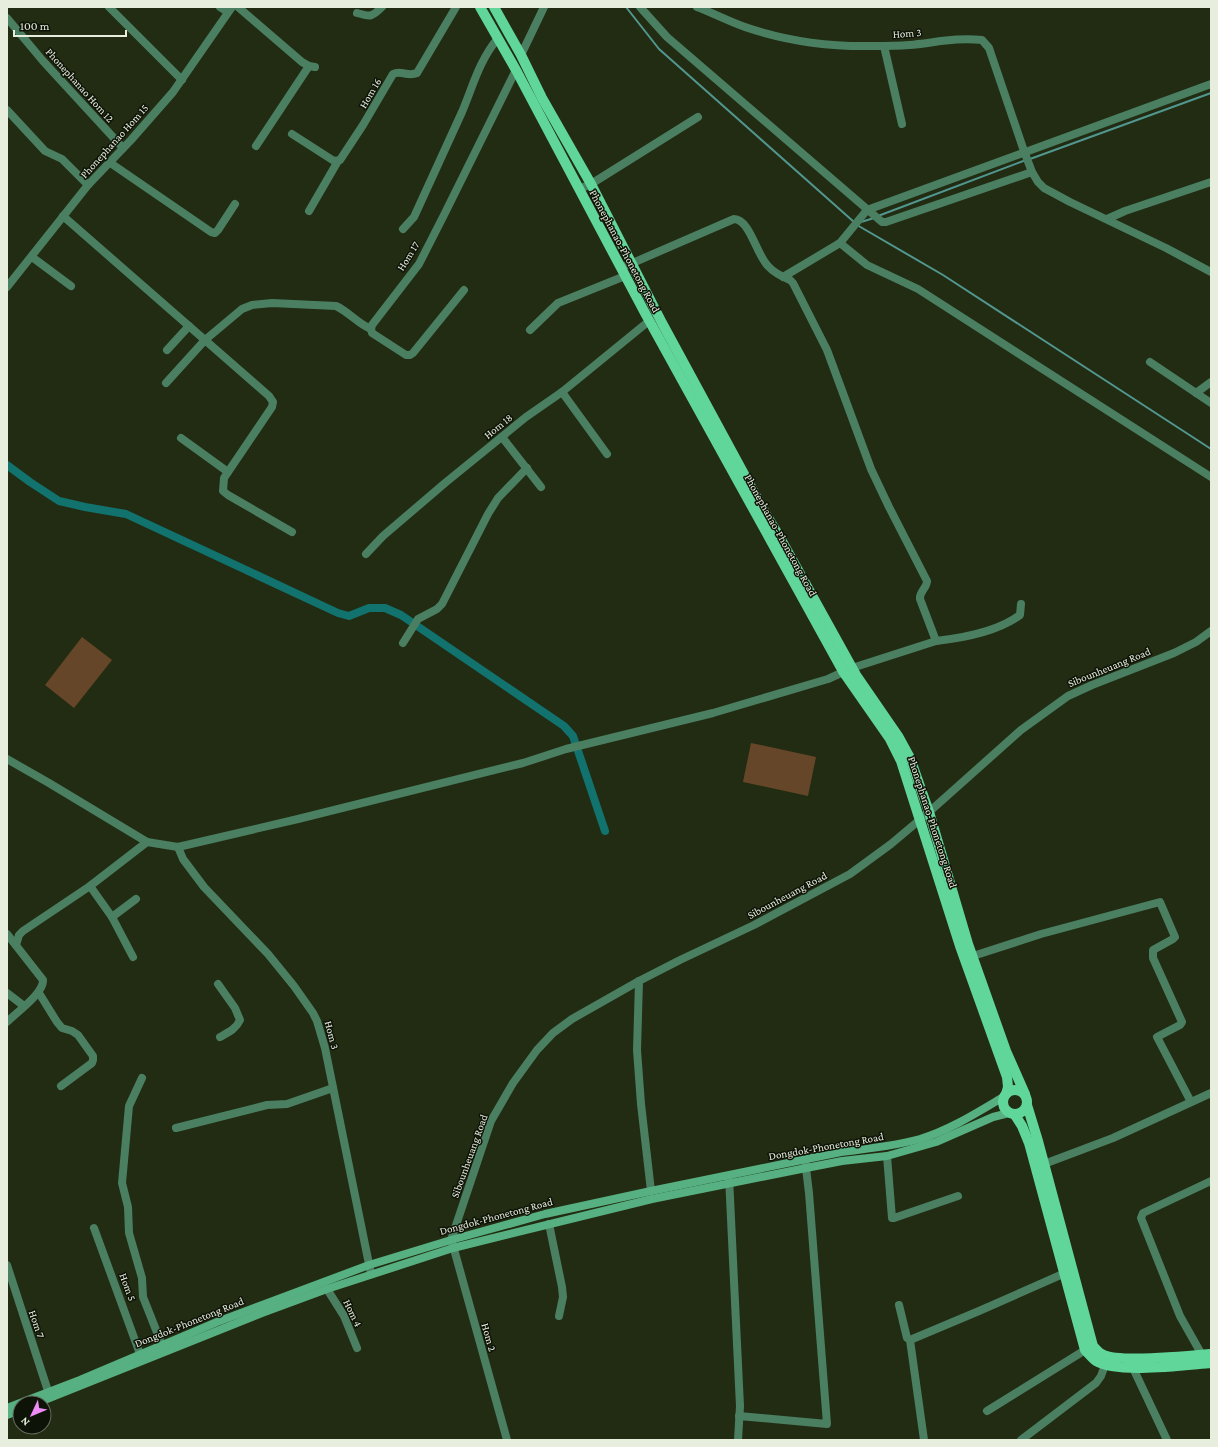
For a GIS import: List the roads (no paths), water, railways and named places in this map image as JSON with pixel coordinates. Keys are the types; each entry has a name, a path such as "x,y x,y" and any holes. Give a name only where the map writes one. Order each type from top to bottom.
{"main road":[{"name":"Phonephanao-Phonetong Road","path":"480,7 516,70 591,184 631,264 764,511 779,536 848,671 898,736 907,753 929,812 964,945 973,956 1006,1051 1025,1094"},
{"name":"Phonephanao-Phonetong Road","path":"494,7 521,55 537,101 579,189 649,321 848,671 890,738 900,757 920,820 964,945 1008,1082 1005,1095"},
{"path":"1206,1355 1129,1358 1108,1356 1089,1348 1044,1164 1027,1105 1027,1098 1025,1094 1017,1090 1012,1090 1005,1095 1003,1105 1022,1126 1030,1143 1065,1272 1089,1348 1096,1361 1105,1365 1133,1368 1211,1363"},
{"name":"Dongdok-Phonetong Road","path":"805,1164 841,1152 876,1149 920,1139 966,1119 1005,1095"},
{"path":"1012,1114 1024,1111 1027,1105"},
{"name":"Dongdok-Phonetong Road","path":"52,1397 262,1313 452,1244 546,1214 651,1190 729,1179 805,1164 886,1156 936,1142 993,1116 1012,1114"},
{"name":"Dongdok-Phonetong Road","path":"7,1408 80,1380 217,1322 369,1265 452,1244 549,1224 729,1179"}],"street":[{"path":"109,7 182,80"},
{"path":"220,7 230,10"},
{"path":"238,7 296,58 312,67 256,146"},
{"path":"357,13 368,16 374,15 382,7"},
{"name":"Hom 16","path":"338,161 342,159 393,74 397,72 409,75 417,72 456,7"},
{"path":"521,55 544,7"},
{"path":"640,7 667,37 879,221 886,222 1032,171"},
{"name":"Hom 3","path":"697,7 743,26 785,39 812,43 884,46 909,45 951,40 982,40 989,48 1024,153 1038,182 1044,188 1166,248 1211,272"},
{"name":"Phonephanao Hom 15","path":"7,287 88,185 123,148 182,80 230,10"},
{"name":"Phonephanao Hom 12","path":"7,18 43,61 123,148"},
{"path":"402,229 414,217 462,112 483,59 498,38"},
{"path":"884,46 902,124"},
{"name":"Hom 17","path":"370,329 419,264 516,70"},
{"path":"783,277 841,241 867,212 1211,84"},
{"path":"7,110 45,151 62,160 88,185"},
{"path":"579,189 591,184 698,116"},
{"path":"292,134 332,160 338,161 309,211"},
{"path":"109,162 211,232 218,230 235,204"},
{"path":"1107,219 1125,211 1211,182"},
{"path":"63,216 269,396 273,402 269,413 224,478 223,491 292,532"},
{"path":"530,330 558,303 623,272 631,264 728,221 737,219 741,220 746,226 760,256 769,268 793,283 827,350 871,469 927,581 927,585 920,596 936,641"},
{"path":"841,241 867,265 918,290 1211,477"},
{"path":"32,257 71,286"},
{"path":"166,383 205,340 242,309 252,305 272,303 336,306 363,326 370,329 372,333 406,355 410,355 464,290"},
{"name":"Hom 18","path":"366,554 387,532 502,437 562,392 649,321"},
{"path":"167,350 189,326"},
{"path":"1150,362 1211,402"},
{"path":"1196,393 1211,382"},
{"path":"562,392 607,454"},
{"path":"502,437 542,487"},
{"path":"182,438 228,472"},
{"path":"403,643 418,619 437,609 442,604 488,514 498,498 527,468"},
{"path":"7,759 146,842 178,847 523,763 566,749 713,713 828,679 936,641 964,638 1011,622 1020,615 1021,604"},
{"name":"Sibounheuang Road","path":"452,1244 491,1121 513,1083 537,1050 553,1033 572,1019 639,981 754,925 850,874 891,844 920,820 1021,730 1068,696 1174,653 1196,642 1211,631"},
{"path":"16,945 19,935 23,931 90,886 146,842"},
{"name":"Hom 3","path":"178,847 183,859 197,879 268,954 294,986 317,1021 325,1048 371,1274"},
{"path":"90,886 112,918 133,957"},
{"path":"112,918 136,899"},
{"path":"973,956 1041,934 1160,902 1175,937 1153,950 1153,958 1182,1022 1180,1025 1157,1037 1191,1102"},
{"path":"7,934 43,980 44,985 39,993 7,1022"},
{"path":"639,981 637,1050 641,1104 651,1190"},
{"path":"218,984 235,1008 240,1020 234,1030 220,1037"},
{"path":"7,993 24,1006"},
{"path":"39,993 62,1028 72,1031 78,1035 93,1056 92,1063 61,1086"},
{"path":"142,1078 129,1106 122,1183 128,1207 128,1234 142,1278 144,1298 162,1345"},
{"path":"176,1128 268,1105 287,1104 333,1088"},
{"path":"1044,1164 1113,1138 1211,1093"},
{"path":"886,1156 892,1218 958,1196"},
{"path":"739,1416 827,1424 810,1201 805,1164"},
{"path":"729,1179 740,1406 738,1440"},
{"path":"1206,1355 1180,1316 1141,1218 1143,1213 1211,1181"},
{"path":"549,1224 563,1297 559,1316"},
{"name":"Hom 5","path":"94,1228 140,1354"},
{"name":"Hom 2","path":"452,1244 507,1440"},
{"name":"Hom 7","path":"7,1265 48,1391"},
{"path":"910,1340 1065,1272"},
{"name":"Hom 4","path":"327,1289 344,1316 356,1348"},
{"path":"899,1305 907,1338 910,1340 924,1440"},
{"path":"987,1411 1089,1348"},
{"path":"1129,1358 1167,1440"},
{"path":"1021,1440 1096,1383 1101,1376 1105,1365"}],"waterway":[{"path":"626,7 659,49 854,222"},
{"path":"1030,159 1211,93"},
{"path":"878,216 1026,160"},
{"path":"861,222 874,218"},
{"path":"857,225 943,275 1211,449"},
{"path":"7,465 59,501 126,514 338,613 349,616 369,608 385,608 401,615 564,726 573,736 605,831"}]}
